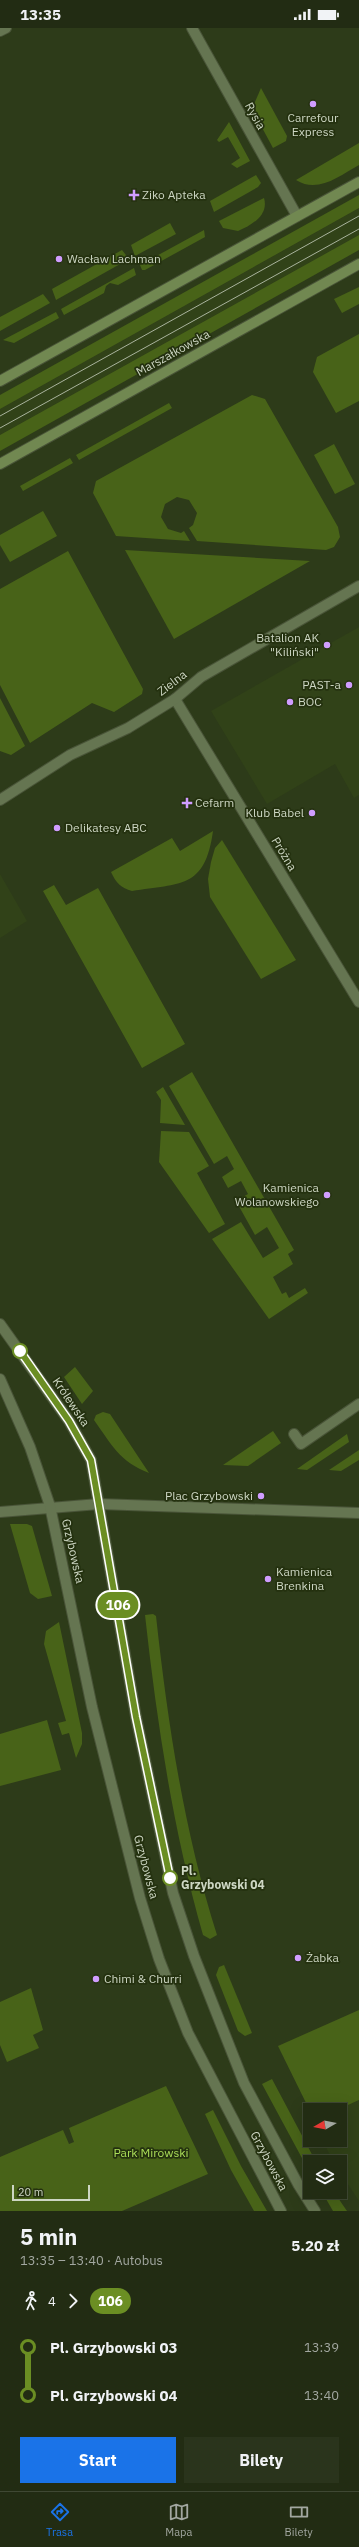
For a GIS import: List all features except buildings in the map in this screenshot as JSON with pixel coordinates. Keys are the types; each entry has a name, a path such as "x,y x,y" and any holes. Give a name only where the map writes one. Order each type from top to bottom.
{"main road":[{"path":"0,382 359,182"},
{"name":"Marszałkowska","path":"0,464 359,264"}],"street":[{"path":"0,31 6,28"},
{"name":"Rysia","path":"192,28 297,216"},
{"name":"Zielna","path":"0,800 70,755 128,728 175,699 201,677 359,586"},
{"name":"Próżna","path":"175,699 359,1002"},
{"name":"Królewska","path":"0,1324 69,1421 86,1449 91,1460 99,1504"},
{"path":"0,1379 30,1447 50,1506"},
{"path":"294,1434 301,1444 359,1404"},
{"path":"0,1512 50,1506 99,1504 359,1513"},
{"name":"Grzybowska","path":"99,1504 136,1717 173,1893 194,1956 244,2083 298,2184 315,2211"},
{"name":"Grzybowska","path":"50,1506 92,1707 140,1898 157,1953 188,2033 281,2211"}],"shaded area":[{"path":"359,208 359,235 0,435 0,409"},
{"path":"359,627 359,795 354,798 335,764 267,804 211,711"},
{"path":"0,874 27,921 0,938"},
{"path":"359,2100 359,2201 347,2183 347,2155 330,2155 326,2147 347,2147 347,2105"}],"green space":[{"path":"261,88 287,136 286,141 273,148 252,109"},
{"path":"229,122 250,161 237,168 231,164 240,158 228,137 219,142 217,140"},
{"path":"359,143 359,165 344,174 328,182 312,185 304,184 296,180"},
{"path":"256,175 261,183 258,187 214,212 210,201"},
{"path":"359,195 359,208 0,409 0,395"},
{"path":"264,198 265,204 262,214 249,226 238,231 223,228 219,221"},
{"path":"170,223 176,234 135,256 131,245"},
{"path":"204,230 205,237 145,270 142,270 140,265"},
{"path":"359,235 359,250 0,451 0,435"},
{"path":"122,250 129,259 56,300 52,289"},
{"path":"134,268 136,275 118,285 110,283 106,286 104,293 64,315 61,309"},
{"path":"359,287 359,304 342,313 334,299"},
{"path":"43,294 50,303 0,331 0,317"},
{"path":"56,312 59,318 14,343 3,340"},
{"path":"359,334 359,401 336,413 313,372 317,357"},
{"path":"252,395 265,399 338,527 340,537 334,547 326,550 197,541 189,528 193,525 197,513 189,500 177,497 165,504 161,517 168,529 181,533 184,531 190,541 116,536 93,493 96,481"},
{"path":"169,403 172,408 79,460 76,455"},
{"path":"334,444 355,484 335,494 314,455"},
{"path":"70,458 73,463 23,491 20,486"},
{"path":"43,511 57,536 10,562 0,545 0,535"},
{"path":"125,550 310,561 174,639"},
{"path":"68,551 143,689 142,694 114,712 92,703 30,743 0,685 0,589"},
{"path":"0,698 25,746 11,755 0,751"},
{"path":"213,831 204,864 197,873 188,880 177,884 132,891 119,884 111,872 172,838 180,851"},
{"path":"222,840 296,960 261,979 210,897 208,879 211,862 215,848"},
{"path":"54,885 66,905 98,888 185,1044 142,1068 43,891"},
{"path":"192,1072 294,1250 288,1254 293,1264 273,1277 282,1294 286,1292 289,1298 305,1288 308,1293 269,1319 212,1239 241,1222 263,1258 279,1248 267,1227 255,1235 236,1201 248,1194 241,1181 228,1188 222,1177 234,1169 227,1156 214,1164 169,1086"},
{"path":"163,1087 185,1125 160,1123 161,1100 156,1092"},
{"path":"161,1131 189,1132 209,1166 197,1173 225,1224 209,1233 159,1162"},
{"path":"75,1367 93,1391 82,1404 64,1377"},
{"path":"103,1412 110,1414 149,1473 139,1469 123,1458 111,1444 94,1420 96,1415"},
{"path":"273,1431 281,1443 248,1466 223,1465"},
{"path":"347,1434 349,1442 307,1470 297,1469"},
{"path":"359,1450 359,1460 341,1471 329,1470"},
{"path":"10,1524 27,1524 32,1526 52,1596 38,1599 30,1593"},
{"path":"153,1614 156,1616 166,1697 186,1817 205,1896 217,1935 210,1939 203,1935 192,1896 167,1776 145,1615"},
{"path":"59,1622 82,1733 82,1744 76,1758 69,1733 62,1735 58,1723 66,1721 44,1644 46,1631"},
{"path":"47,1720 61,1770 0,1786 0,1734"},
{"path":"224,1965 252,2033 245,2036 238,2031 216,1975 219,1967"},
{"path":"31,1988 43,2030 33,2035 39,2048 7,2062 0,2045 0,2002"},
{"path":"359,2010 359,2100 347,2105 347,2103 306,2103 278,2046"},
{"path":"272,2079 303,2137 303,2147 308,2147 312,2155 303,2155 303,2160 262,2084"},
{"name":"Park Mirowski","path":"166,2086 208,2174 122,2211 0,2211 0,2157 63,2130 69,2144 74,2142 69,2128"},
{"path":"213,2110 241,2166 267,2211 254,2211 231,2170 205,2114"},
{"path":"326,2199 339,2199 347,2211 333,2211"}],"tram line":[{"path":"0,416 359,216"},
{"path":"0,428 359,229"}],"bus line":[{"name":"106","path":"20,1351 69,1421 91,1460 118,1605 136,1717 159,1833 170,1878"}],"place":[{"name":"Carrefour Express","path":"313,104"},
{"name":"Ziko Apteka","path":"134,195"},
{"name":"Wacław Lachman","path":"59,259"},
{"name":"Batalion AK \"Kiliński\"","path":"327,645"},
{"name":"PAST-a","path":"349,685"},
{"name":"BOC","path":"290,702"},
{"name":"Cefarm","path":"187,803"},
{"name":"Klub Babel","path":"312,813"},
{"name":"Delikatesy ABC","path":"57,828"},
{"name":"Kamienica Wolanowskiego","path":"327,1195"},
{"name":"Plac Grzybowski","path":"261,1496"},
{"name":"Kamienica Brenkina","path":"268,1579"},
{"name":"Pl. Grzybowski 04","path":"170,1878"},
{"name":"Żabka","path":"298,1958"},
{"name":"Chimi & Churri","path":"96,1979"}]}
